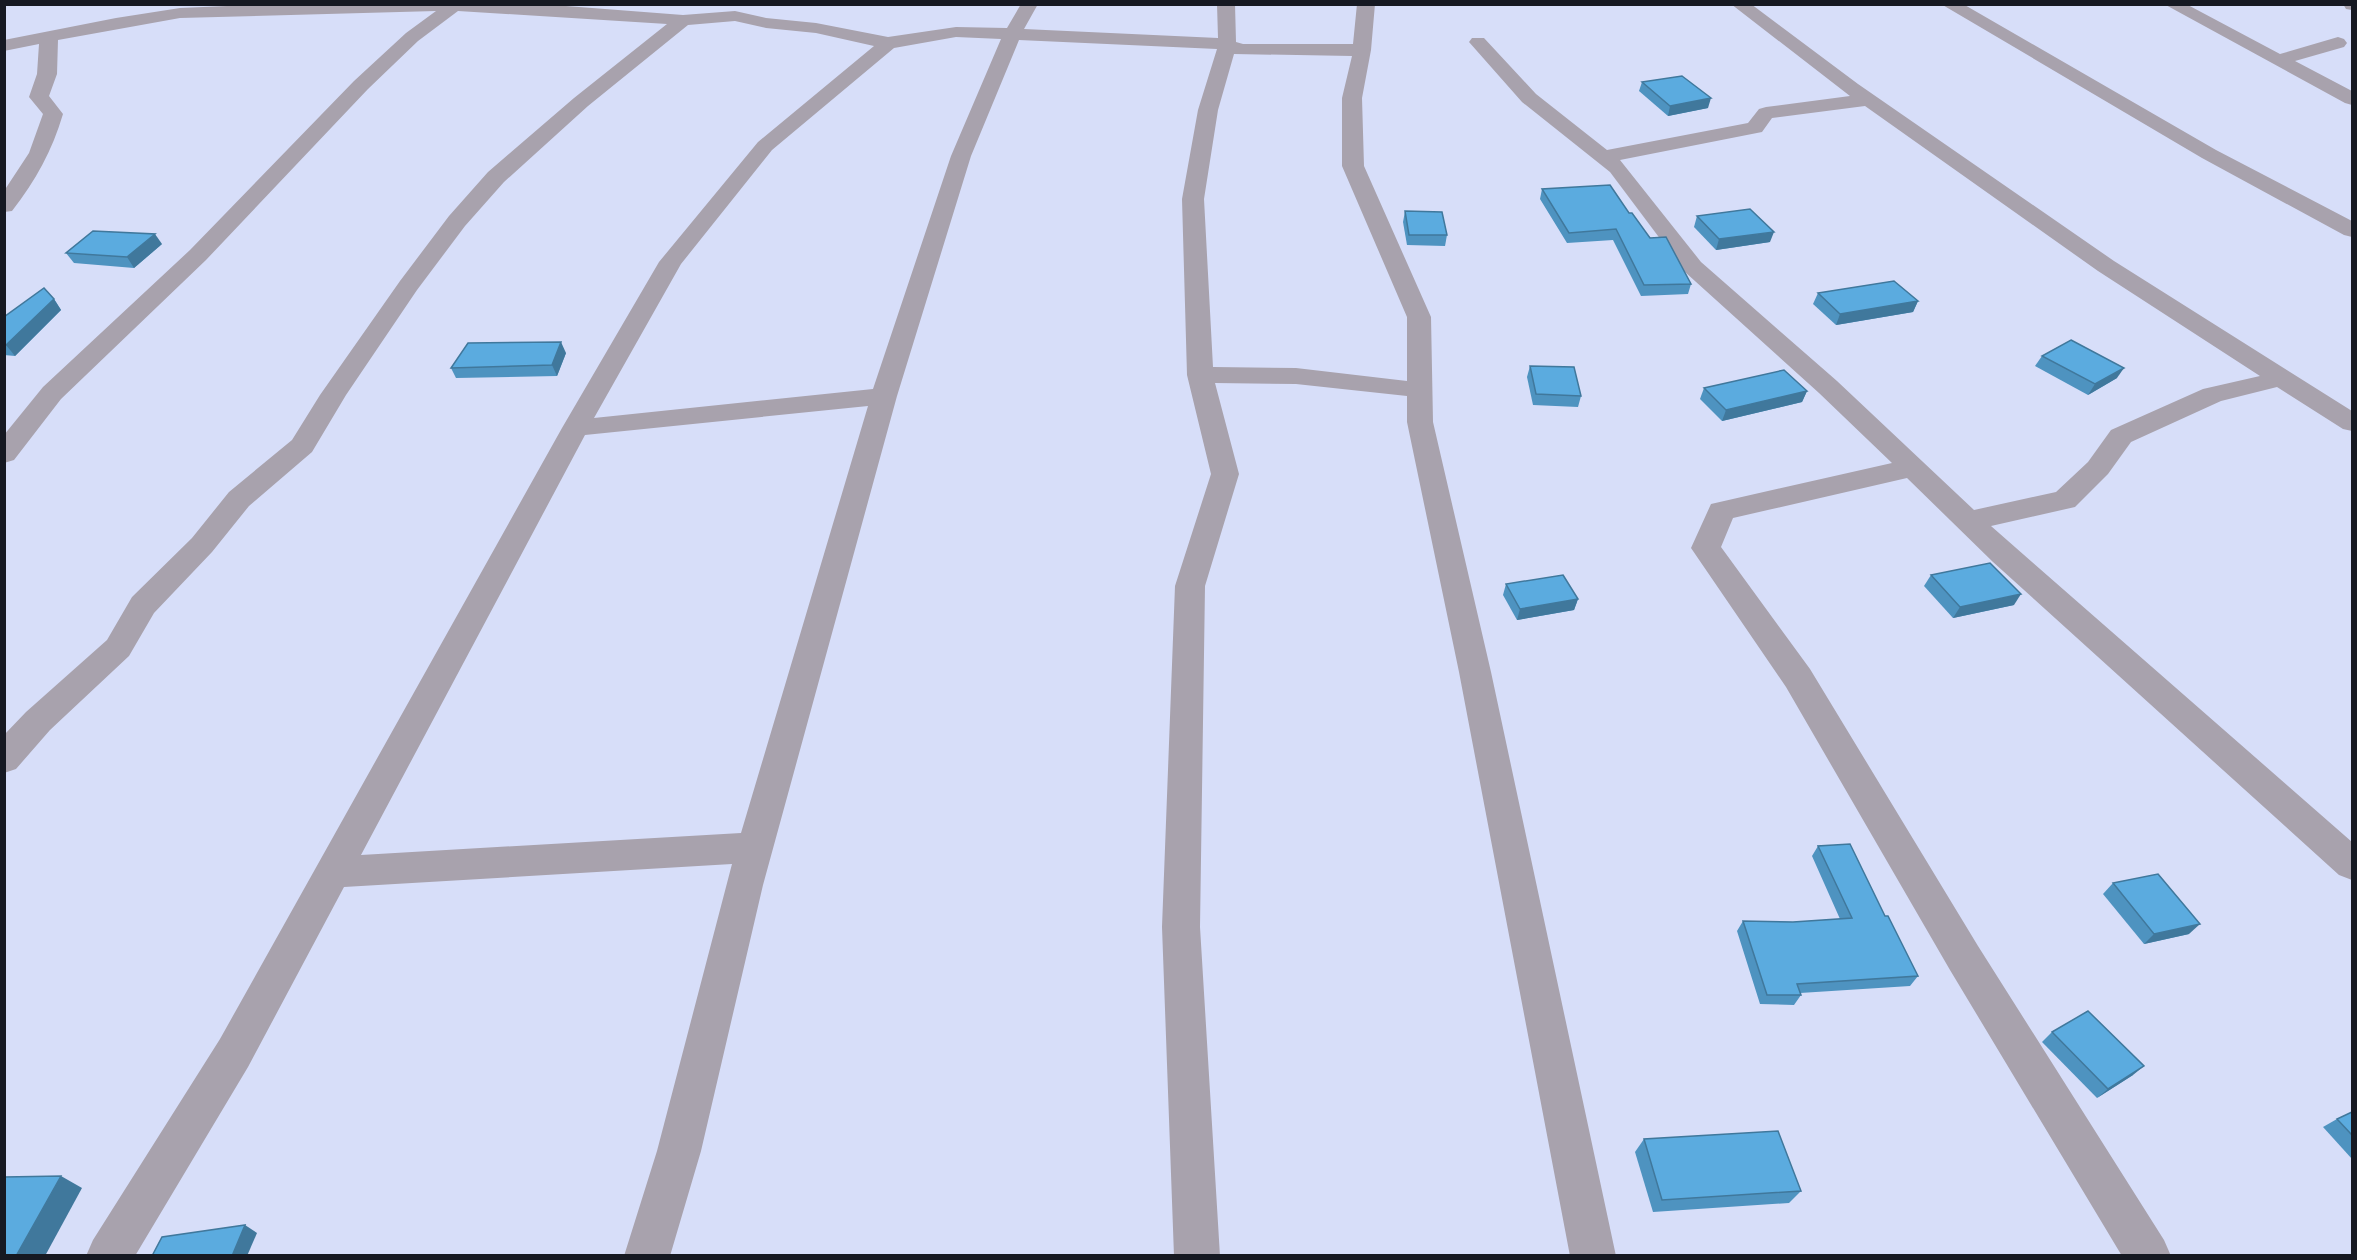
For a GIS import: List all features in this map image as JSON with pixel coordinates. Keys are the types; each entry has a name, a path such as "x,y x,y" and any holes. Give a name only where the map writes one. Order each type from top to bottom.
{"street":[{"path":"647,1256 679,1151 756,847 884,396 961,156 1012,35 1030,4"},
{"path":"1197,1256 1181,927 1190,586 1225,474 1200,375 1193,199 1208,110 1227,45 1226,4"},
{"path":"1366,4 1362,50 1352,98 1353,166 1419,317 1420,422 1475,672 1593,1256"},
{"path":"1739,4 1868,100 2106,266 2352,423"},
{"path":"1949,4 2209,154 2352,231"},
{"path":"2172,4 2352,99"},
{"path":"4,46 180,14 327,7 455,5 683,20 739,10 766,23 816,28 888,43 956,32 1199,41 1227,45 1241,50 1362,50"},
{"path":"4,454 52,393 198,255 361,85 412,38 455,5"},
{"path":"4,759 38,721 118,648 143,605 202,545 239,499 302,446 333,395 408,286 457,220 496,177 581,102 683,20"},
{"path":"4,206 31,174 53,114 39,97 47,74 49,37"},
{"path":"1478,42 1529,98 1617,168 1693,267 1828,387 1968,521 2352,864"},
{"path":"109,1256 234,1053 575,428 678,253 765,146 888,43"},
{"path":"2278,60 2338,43"},
{"path":"1603,157 1755,128 1766,113 1868,100"},
{"path":"1200,375 1296,376 1420,390"},
{"path":"1968,521 2066,500 2098,468 2121,436 2212,394 2282,378"},
{"path":"575,428 884,396"},
{"path":"1912,468 1721,511 1706,548 1798,678 1964,958 2148,1256"},
{"path":"334,872 756,847"}],"building":[{"path":"1682,76 1711,98 1670,106 1642,82"},
{"path":"1610,185 1650,238 1666,237 1691,284 1644,285 1616,229 1569,233 1542,189"},
{"path":"1750,209 1774,232 1719,239 1697,216"},
{"path":"1405,211 1442,212 1447,235 1409,235"},
{"path":"93,231 155,234 127,257 66,253"},
{"path":"1894,281 1918,301 1840,314 1818,293"},
{"path":"44,288 54,299 4,345 4,317"},
{"path":"2071,340 2124,368 2095,384 2042,356"},
{"path":"561,342 552,365 451,368 468,343"},
{"path":"1530,366 1574,367 1581,396 1536,394"},
{"path":"1784,370 1807,391 1726,410 1704,388"},
{"path":"1990,563 2021,594 1960,607 1931,575"},
{"path":"1563,575 1578,599 1520,609 1506,584"},
{"path":"1850,844 1885,916 1888,916 1918,976 1797,984 1801,995 1767,995 1743,921 1793,922 1852,918 1818,846"},
{"path":"2158,874 2200,924 2154,934 2113,883"},
{"path":"2088,1011 2144,1066 2108,1089 2052,1032"},
{"path":"2352,1112 2352,1135 2337,1119"},
{"path":"1778,1131 1801,1191 1662,1200 1644,1139"},
{"path":"61,1176 16,1256 4,1256 4,1177"},
{"path":"245,1225 232,1256 152,1256 162,1237"}]}
